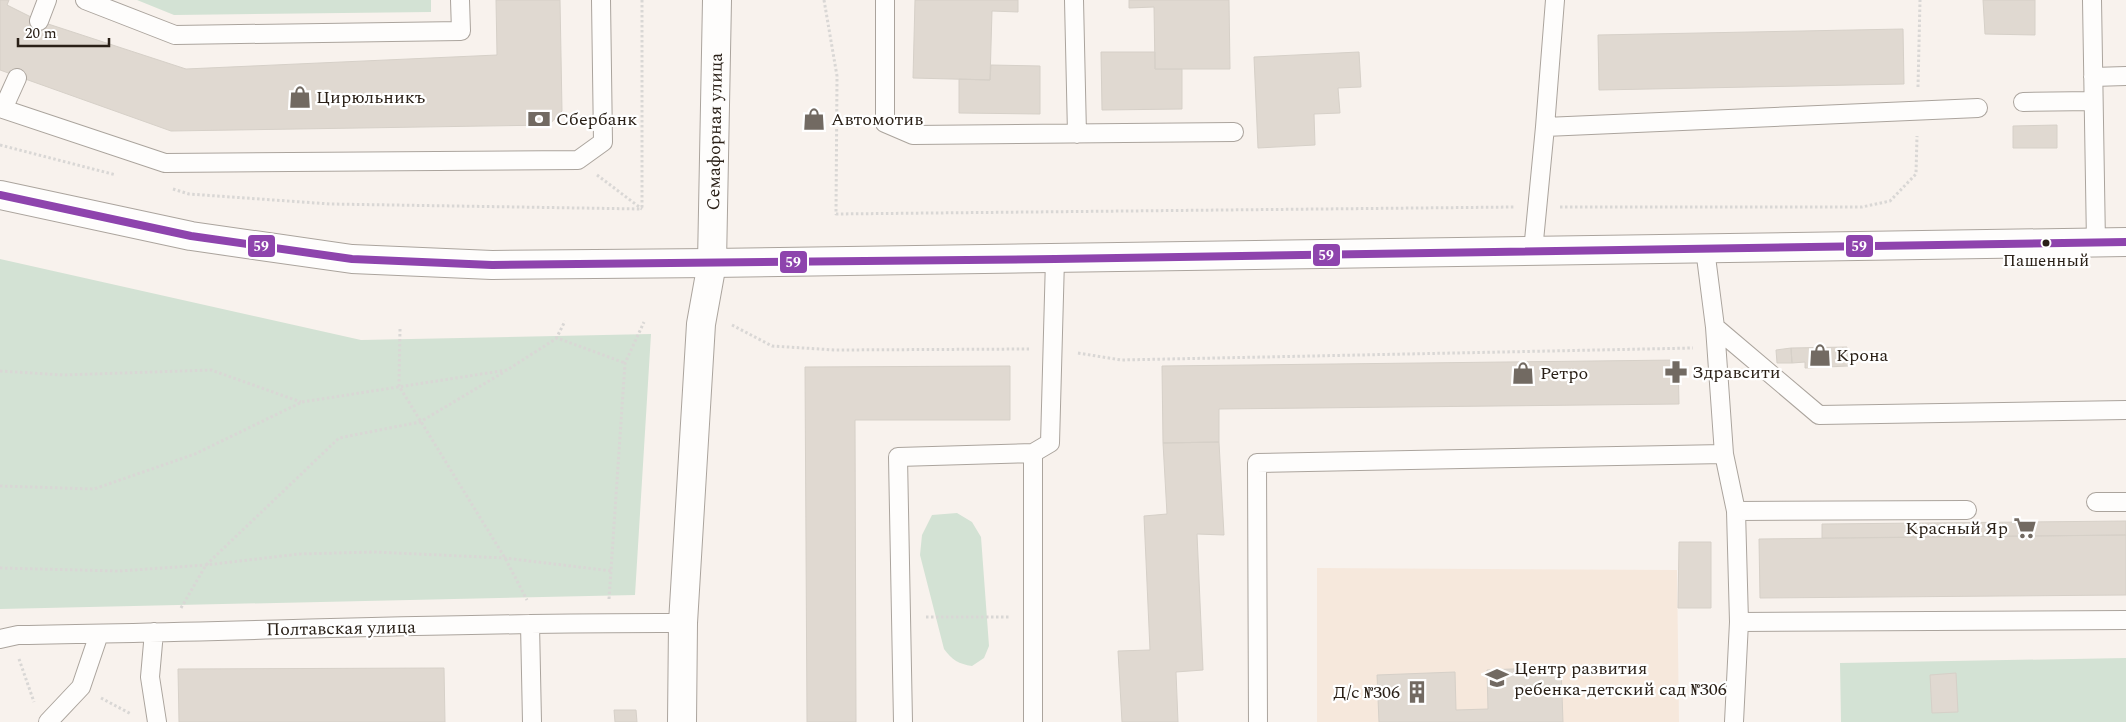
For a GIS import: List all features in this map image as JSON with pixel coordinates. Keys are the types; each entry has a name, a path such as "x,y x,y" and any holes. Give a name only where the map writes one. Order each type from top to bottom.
{"main road":[{"name":"Семафорная улица","path":"682,722 682,623 701,324 712,263 717,0"},
{"path":"0,194 191,236 352,259 492,265 1055,259 2126,242"}],"lane":[{"path":"39,21 47,0"},
{"path":"85,0 175,35 461,31 460,0"},
{"path":"17,78 2,109 165,163 578,160 603,142 601,0"},
{"path":"885,0 885,123 912,135 1234,132"},
{"path":"1074,0 1077,134"},
{"path":"1533,250 1536,207 1546,127 1555,0"},
{"path":"2092,0 2096,243"},
{"path":"2093,77 2126,76"},
{"path":"2023,102 2093,101"},
{"path":"1546,127 1978,108"},
{"path":"1705,249 1715,327 1724,454 1736,512 1739,622 1734,722"},
{"path":"904,722 898,457 1032,453 1050,443 1055,259"},
{"path":"1715,327 1819,415 2126,410"},
{"path":"1032,453 1033,722"},
{"path":"1258,722 1257,463 1724,454"},
{"path":"2096,502 2126,502"},
{"path":"1736,512 1967,510"},
{"path":"1739,622 2126,620"},
{"name":"Полтавская улица","path":"0,639 18,636 154,632 533,624 682,623"},
{"path":"532,722 533,624"},
{"path":"154,632 150,677 157,722"},
{"path":"48,722 81,687 99,634"}],"path":[{"path":"642,0 642,209"},
{"path":"824,0 837,76 836,214 1536,207 1862,207"},
{"path":"0,145 123,177"},
{"path":"578,160 642,209"},
{"path":"170,189 189,194 330,204 642,209"},
{"path":"154,632 180,609 206,565 339,438 420,422 557,338 565,321"},
{"path":"607,623 625,363 644,322"},
{"path":"732,325 772,346 835,350 1053,348 1121,360 1716,347"},
{"path":"400,329 399,386 505,558 528,602 533,624"},
{"path":"557,338 625,363"},
{"path":"0,371 63,375 211,370 302,402"},
{"path":"0,486 94,490 195,454 302,402 507,370"},
{"path":"0,568 119,571 206,565 309,554 374,552 505,558 612,571"},
{"path":"901,616 1032,618"},
{"path":"18,656 36,708"},
{"path":"81,687 138,718"}],"shaded area":[{"name":"Центр развития ребенка-детский сад №306","path":"1317,568 1677,570 1679,722 1317,722"}],"green space":[{"path":"137,0 431,0 431,12 174,15"},
{"path":"0,259 361,340 651,334 635,595 0,609"},
{"path":"957,513 972,522 981,537 989,646 984,658 972,666 956,661 944,649 920,555 922,535 932,515"},
{"path":"2126,658 2126,722 1841,722 1840,663"}],"building":[{"path":"0,0 9,0 7,5 39,21 186,69 497,55 496,0 560,0 562,111 549,125 171,131 0,70"},
{"path":"915,0 1018,0 1018,12 992,11 990,80 913,78"},
{"path":"1129,0 1229,0 1230,69 1155,69 1154,7 1129,8"},
{"path":"1983,0 2035,0 2035,35 1985,34"},
{"path":"1903,29 1904,84 1599,90 1598,35"},
{"path":"1101,52 1155,52 1155,69 1182,69 1182,109 1102,110"},
{"path":"1359,52 1361,87 1338,88 1340,113 1314,114 1315,145 1258,148 1254,57"},
{"path":"991,65 1040,66 1040,114 959,113 959,79 990,80"},
{"path":"2057,125 2057,148 2013,148 2013,126"},
{"name":"Крона","path":"1847,347 1848,366 1805,368 1805,362 1792,363 1791,348"},
{"path":"1791,348 1792,363 1777,363 1776,350"},
{"path":"1678,360 1679,404 1219,409 1219,442 1163,443 1162,366"},
{"path":"1010,366 1010,420 855,420 856,722 807,722 805,367"},
{"path":"1219,442 1224,535 1197,534 1203,670 1176,672 1178,722 1122,722 1118,651 1150,650 1144,516 1167,514 1163,443"},
{"path":"2126,521 2126,535 1822,538 1822,524"},
{"path":"2126,535 2126,595 1760,598 1759,539"},
{"path":"1679,542 1711,542 1711,608 1678,608"},
{"name":"Д/с №306","path":"1561,667 1563,722 1379,722 1377,675 1455,672 1456,710 1488,709 1487,670"},
{"path":"444,668 445,722 179,722 178,669"},
{"path":"1956,673 1958,712 1932,713 1930,675"},
{"path":"614,710 636,710 637,722 615,722"}],"transit line":[{"name":"59","path":"0,195 191,236 352,259 492,265 1055,259 2126,242"}],"place":[{"name":"Цирюльникъ","path":"300,97"},
{"name":"Сбербанк","path":"539,119"},
{"name":"Автомотив","path":"814,119"},
{"name":"Пашенный","path":"2046,243"},
{"name":"Крона","path":"1820,355"},
{"name":"Здравсити","path":"1676,372"},
{"name":"Ретро","path":"1523,373"},
{"name":"Красный Яр","path":"2025,528"},
{"name":"Центр развития ребенка-детский сад №306","path":"1497,678"},
{"name":"Д/с №306","path":"1417,692"}]}
